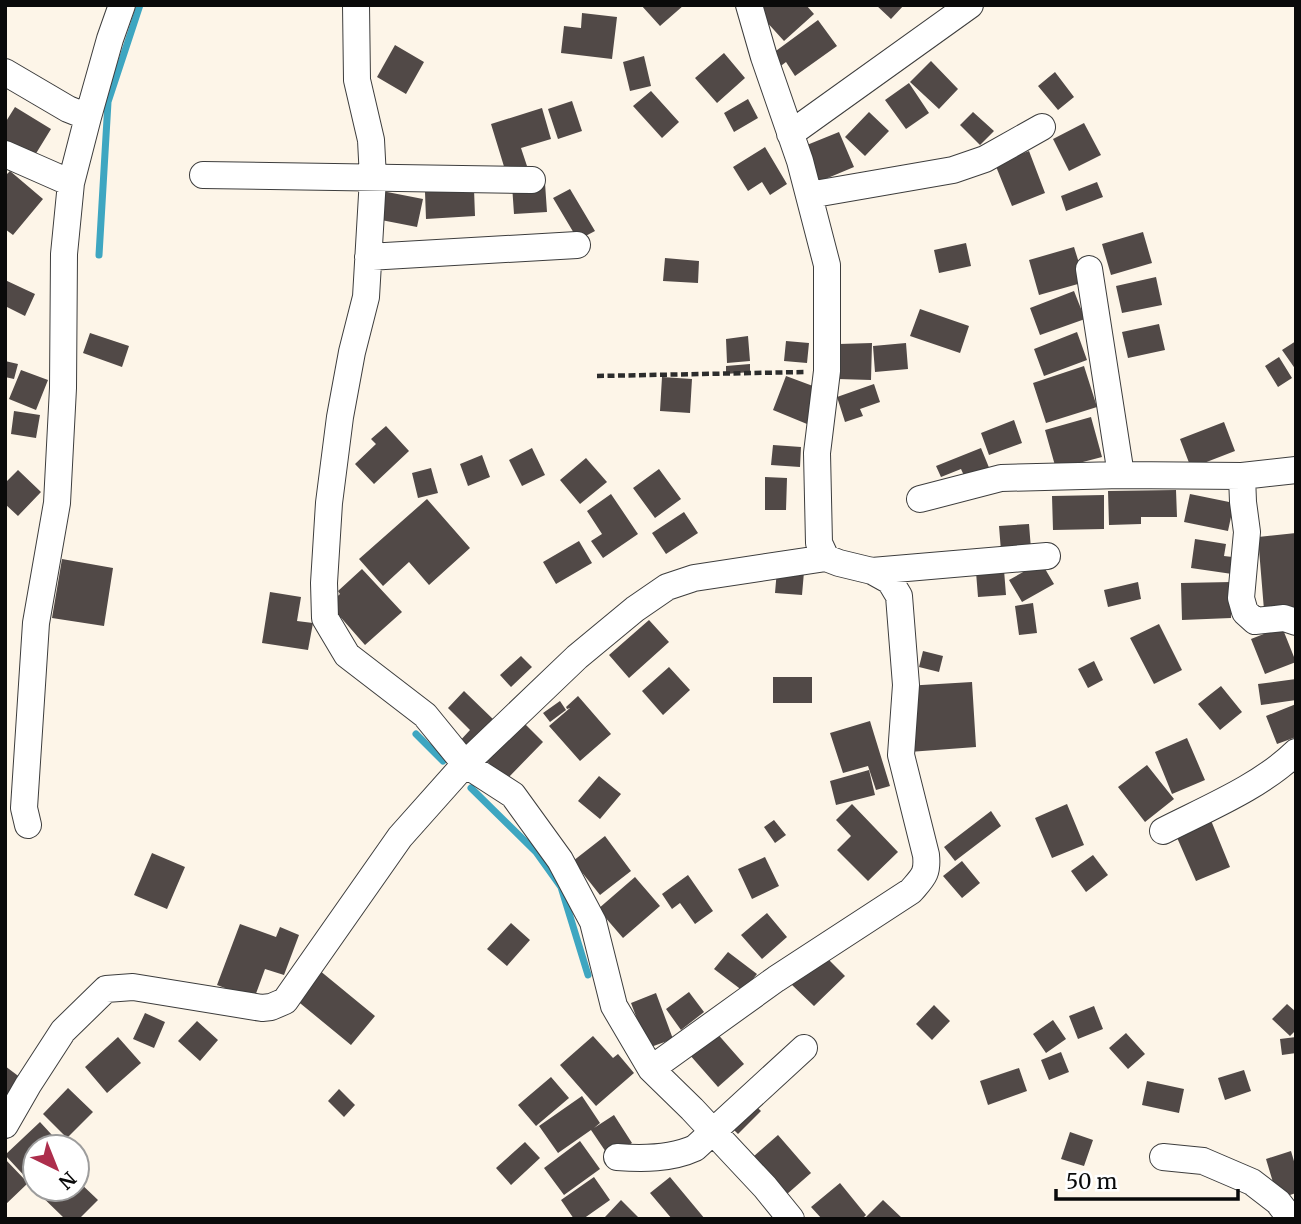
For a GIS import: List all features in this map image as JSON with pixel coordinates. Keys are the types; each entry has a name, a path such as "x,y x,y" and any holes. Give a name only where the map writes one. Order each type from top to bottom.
{"street":[{"path":"28,825 24,808 36,623 57,503 64,388 64,254 71,183 110,39 122,5"},
{"path":"356,5 357,80 371,140 373,178 366,297 340,417 329,503 324,583 325,618 347,654 425,715 465,764 513,795 560,860 593,922 614,1006 651,1069 713,1131 791,1219"},
{"path":"749,5 809,195 827,265 827,371 817,453 818,543 826,558"},
{"path":"790,134 970,5"},
{"path":"5,72 68,109 88,117"},
{"path":"809,195 953,170 985,159 1042,127"},
{"path":"5,154 71,183"},
{"path":"203,175 532,180"},
{"path":"368,257 577,245"},
{"path":"1089,269 1121,475"},
{"path":"920,499 1001,478 1242,476 1296,470"},
{"path":"1242,476 1247,532 1241,598 1245,612 1255,621 1284,618 1296,622"},
{"path":"872,571 1047,556"},
{"path":"5,1125 63,1031 106,989 133,987 261,1008 285,1001 400,837 465,764 577,657 635,609 667,587 694,578 826,558 872,571 890,580 899,596 906,685 901,755 927,867 911,891 776,979 651,1069"},
{"path":"1163,831 1251,785 1280,767 1296,752"},
{"path":"617,1157 644,1159 695,1148 804,1048"},
{"path":"1163,1157 1203,1161 1252,1182 1278,1202 1289,1219"}],"path":[{"path":"597,376 827,371"}],"building":[{"path":"641,5 684,5 660,26"},
{"path":"757,5 806,5 814,14 784,41 754,8"},
{"path":"876,5 904,5 891,19"},
{"path":"582,13 617,17 612,59 561,53 564,26 581,28"},
{"path":"818,20 837,46 795,76 786,62 778,68 769,56"},
{"path":"395,45 424,62 406,94 377,77"},
{"path":"724,53 745,78 717,103 695,78"},
{"path":"644,56 651,86 630,91 623,62"},
{"path":"931,61 958,89 939,109 910,82"},
{"path":"1055,72 1074,97 1058,110 1038,86"},
{"path":"909,83 929,113 906,129 885,100"},
{"path":"651,91 679,122 662,138 633,106"},
{"path":"748,99 758,118 734,132 724,113"},
{"path":"572,101 582,131 558,139 548,109"},
{"path":"15,107 51,129 32,160 5,143 5,123"},
{"path":"542,108 551,139 521,148 527,166 506,173 491,124"},
{"path":"869,112 889,131 865,156 845,137"},
{"path":"973,112 994,131 980,145 960,125"},
{"path":"1084,123 1101,155 1069,171 1053,139"},
{"path":"839,132 854,167 811,185 797,149"},
{"path":"765,147 787,184 770,195 762,182 748,191 733,167"},
{"path":"1029,151 1045,193 1012,206 995,164"},
{"path":"10,171 43,199 13,235 5,229 5,176"},
{"path":"1097,182 1103,197 1066,211 1061,196"},
{"path":"545,183 547,212 514,214 512,185"},
{"path":"474,189 475,216 426,219 425,192"},
{"path":"570,189 595,231 578,240 553,198"},
{"path":"382,191 423,199 417,227 376,219"},
{"path":"1143,232 1152,263 1111,275 1102,244"},
{"path":"966,243 971,266 939,273 934,250"},
{"path":"1074,247 1085,282 1039,295 1029,260"},
{"path":"665,258 699,261 698,283 663,281"},
{"path":"1156,277 1162,305 1122,313 1116,286"},
{"path":"5,280 35,294 25,316 5,306"},
{"path":"1074,291 1085,319 1040,335 1030,308"},
{"path":"920,309 969,326 960,353 910,336"},
{"path":"1159,324 1165,350 1128,358 1122,332"},
{"path":"1077,332 1087,360 1044,376 1034,349"},
{"path":"90,333 129,346 122,367 83,353"},
{"path":"748,336 750,361 727,363 726,339"},
{"path":"786,341 809,343 807,363 784,361"},
{"path":"1296,341 1296,370 1282,350"},
{"path":"872,343 871,380 838,379 839,344"},
{"path":"906,343 908,369 875,372 873,346"},
{"path":"1279,357 1292,378 1278,387 1265,366"},
{"path":"5,361 18,364 14,379 5,377"},
{"path":"750,364 750,372 726,374 726,366"},
{"path":"1084,366 1097,407 1046,423 1033,383"},
{"path":"21,370 48,380 36,410 9,399"},
{"path":"786,376 821,389 807,424 773,410"},
{"path":"662,377 692,379 690,413 660,411"},
{"path":"874,384 880,402 860,409 863,416 845,422 837,397"},
{"path":"14,411 40,415 36,438 11,434"},
{"path":"1091,417 1102,457 1056,469 1045,430"},
{"path":"1014,420 1022,443 989,455 981,433"},
{"path":"1224,422 1235,451 1191,468 1180,439"},
{"path":"386,426 409,451 374,484 355,464 376,444 371,439"},
{"path":"773,445 801,447 800,467 771,465"},
{"path":"532,448 545,475 522,486 509,460"},
{"path":"981,448 990,470 966,480 961,469 941,477 936,466"},
{"path":"482,455 490,477 468,486 460,464"},
{"path":"586,458 607,482 580,504 560,480"},
{"path":"431,468 438,493 418,498 412,473"},
{"path":"659,469 681,499 655,518 633,488"},
{"path":"18,470 41,492 18,516 5,504 5,483"},
{"path":"765,477 787,478 786,510 765,510"},
{"path":"1176,490 1177,517 1141,517 1141,524 1109,525 1108,491"},
{"path":"611,494 638,534 603,558 591,541 602,534 587,511"},
{"path":"1190,494 1234,503 1228,531 1184,522"},
{"path":"1104,495 1104,529 1053,530 1052,496"},
{"path":"427,499 470,548 429,585 409,562 383,586 359,559"},
{"path":"684,512 698,533 666,554 652,533"},
{"path":"1029,524 1031,549 1001,551 999,526"},
{"path":"1296,533 1296,607 1264,610 1258,537"},
{"path":"1195,539 1226,544 1224,556 1241,558 1239,575 1191,568"},
{"path":"579,541 592,563 556,584 543,562"},
{"path":"778,558 805,560 802,595 775,593"},
{"path":"62,559 113,568 104,626 52,618"},
{"path":"1041,562 1054,584 1022,602 1009,580"},
{"path":"362,569 402,612 365,645 329,604 340,594 338,591"},
{"path":"1004,570 1006,595 978,597 976,572"},
{"path":"1138,582 1141,599 1108,607 1104,590"},
{"path":"1231,582 1231,618 1182,620 1181,583"},
{"path":"270,592 301,597 297,621 313,623 308,650 262,643"},
{"path":"1033,603 1037,633 1019,635 1015,606"},
{"path":"649,620 669,642 629,678 609,655"},
{"path":"1159,624 1182,670 1154,684 1130,638"},
{"path":"1282,627 1296,662 1265,674 1251,639"},
{"path":"923,651 943,656 939,672 919,667"},
{"path":"521,656 532,667 511,687 500,675"},
{"path":"1094,661 1103,680 1088,688 1078,669"},
{"path":"669,667 690,690 663,715 642,691"},
{"path":"773,677 812,677 812,703 773,703"},
{"path":"1296,679 1296,700 1261,705 1258,684"},
{"path":"972,682 976,747 909,752 905,686"},
{"path":"1221,686 1242,712 1220,730 1198,704"},
{"path":"464,691 497,723 468,754 457,744 470,730 448,708"},
{"path":"578,696 611,734 580,761 549,726 570,708 566,707"},
{"path":"560,701 566,710 550,722 543,713"},
{"path":"1296,704 1296,737 1277,744 1266,716"},
{"path":"522,721 543,742 506,780 484,758"},
{"path":"870,721 890,786 876,790 868,766 843,773 830,733"},
{"path":"1187,738 1205,780 1172,794 1155,752"},
{"path":"1147,765 1174,799 1145,822 1118,787"},
{"path":"869,770 875,795 836,805 830,781"},
{"path":"599,776 621,794 600,819 578,801"},
{"path":"852,804 898,852 868,881 837,850 851,836 836,820"},
{"path":"1067,804 1084,845 1052,858 1035,818"},
{"path":"991,811 1001,826 955,861 944,847"},
{"path":"1210,818 1230,867 1196,881 1175,833"},
{"path":"774,820 786,835 775,843 764,827"},
{"path":"605,836 631,871 600,895 573,861"},
{"path":"152,853 185,867 167,909 134,895"},
{"path":"1093,855 1108,875 1086,892 1071,871"},
{"path":"765,857 779,886 752,899 738,869"},
{"path":"962,861 980,883 962,898 943,876"},
{"path":"688,875 713,911 695,924 680,903 672,909 662,894"},
{"path":"635,877 660,906 623,938 598,909"},
{"path":"767,913 787,937 762,959 741,935"},
{"path":"511,923 530,940 507,966 487,949"},
{"path":"240,924 276,937 280,927 299,935 284,975 265,969 254,999 217,985"},
{"path":"728,952 757,974 743,991 714,969"},
{"path":"822,953 845,976 814,1006 791,984"},
{"path":"319,970 375,1016 351,1045 295,999"},
{"path":"689,992 704,1012 681,1030 666,1009"},
{"path":"656,993 673,1039 648,1048 631,1003"},
{"path":"1287,1004 1296,1012 1296,1030 1290,1036 1272,1019"},
{"path":"934,1005 950,1021 932,1040 916,1024"},
{"path":"1094,1006 1103,1029 1078,1039 1069,1016"},
{"path":"145,1013 165,1022 154,1048 133,1039"},
{"path":"1053,1020 1066,1039 1046,1053 1033,1034"},
{"path":"197,1021 218,1040 200,1061 178,1041"},
{"path":"715,1031 744,1064 718,1087 689,1054"},
{"path":"1126,1033 1145,1054 1128,1069 1109,1048"},
{"path":"593,1036 613,1058 618,1054 634,1073 596,1106 560,1065"},
{"path":"118,1037 141,1063 107,1093 85,1067"},
{"path":"1296,1037 1296,1053 1282,1055 1280,1039"},
{"path":"1061,1052 1069,1072 1049,1080 1041,1060"},
{"path":"5,1066 21,1078 5,1098"},
{"path":"1019,1068 1027,1091 988,1105 980,1081"},
{"path":"1244,1070 1251,1091 1225,1100 1218,1078"},
{"path":"551,1077 569,1098 536,1126 518,1105"},
{"path":"1147,1081 1184,1089 1179,1113 1142,1105"},
{"path":"68,1088 93,1112 72,1133 62,1133 43,1114"},
{"path":"339,1089 355,1105 344,1117 328,1101"},
{"path":"739,1090 761,1111 738,1134 716,1112"},
{"path":"582,1096 600,1123 594,1128 614,1115 632,1143 610,1158 591,1130 558,1153 539,1126"},
{"path":"40,1122 50,1133 28,1133"},
{"path":"1070,1132 1093,1140 1084,1166 1061,1159"},
{"path":"778,1135 811,1173 778,1202 745,1164"},
{"path":"21,1140 21,1172 5,1155"},
{"path":"580,1141 600,1169 564,1195 544,1168"},
{"path":"525,1142 540,1158 511,1185 496,1168"},
{"path":"1291,1151 1296,1168 1296,1193 1278,1199 1266,1159"},
{"path":"5,1159 21,1176 21,1190 5,1205"},
{"path":"594,1177 610,1200 583,1219 574,1219 561,1200"},
{"path":"670,1177 705,1219 672,1219 650,1193"},
{"path":"840,1183 866,1215 862,1219 822,1219 811,1207"},
{"path":"91,1193 98,1200 79,1219 65,1219 49,1203 91,1203"},
{"path":"621,1200 640,1219 605,1217"},
{"path":"883,1200 903,1219 864,1219"}],"waterway":[{"path":"99,255 108,102 140,5"},
{"path":"416,734 443,761"},
{"path":"471,788 536,852 561,887 588,975"}]}
